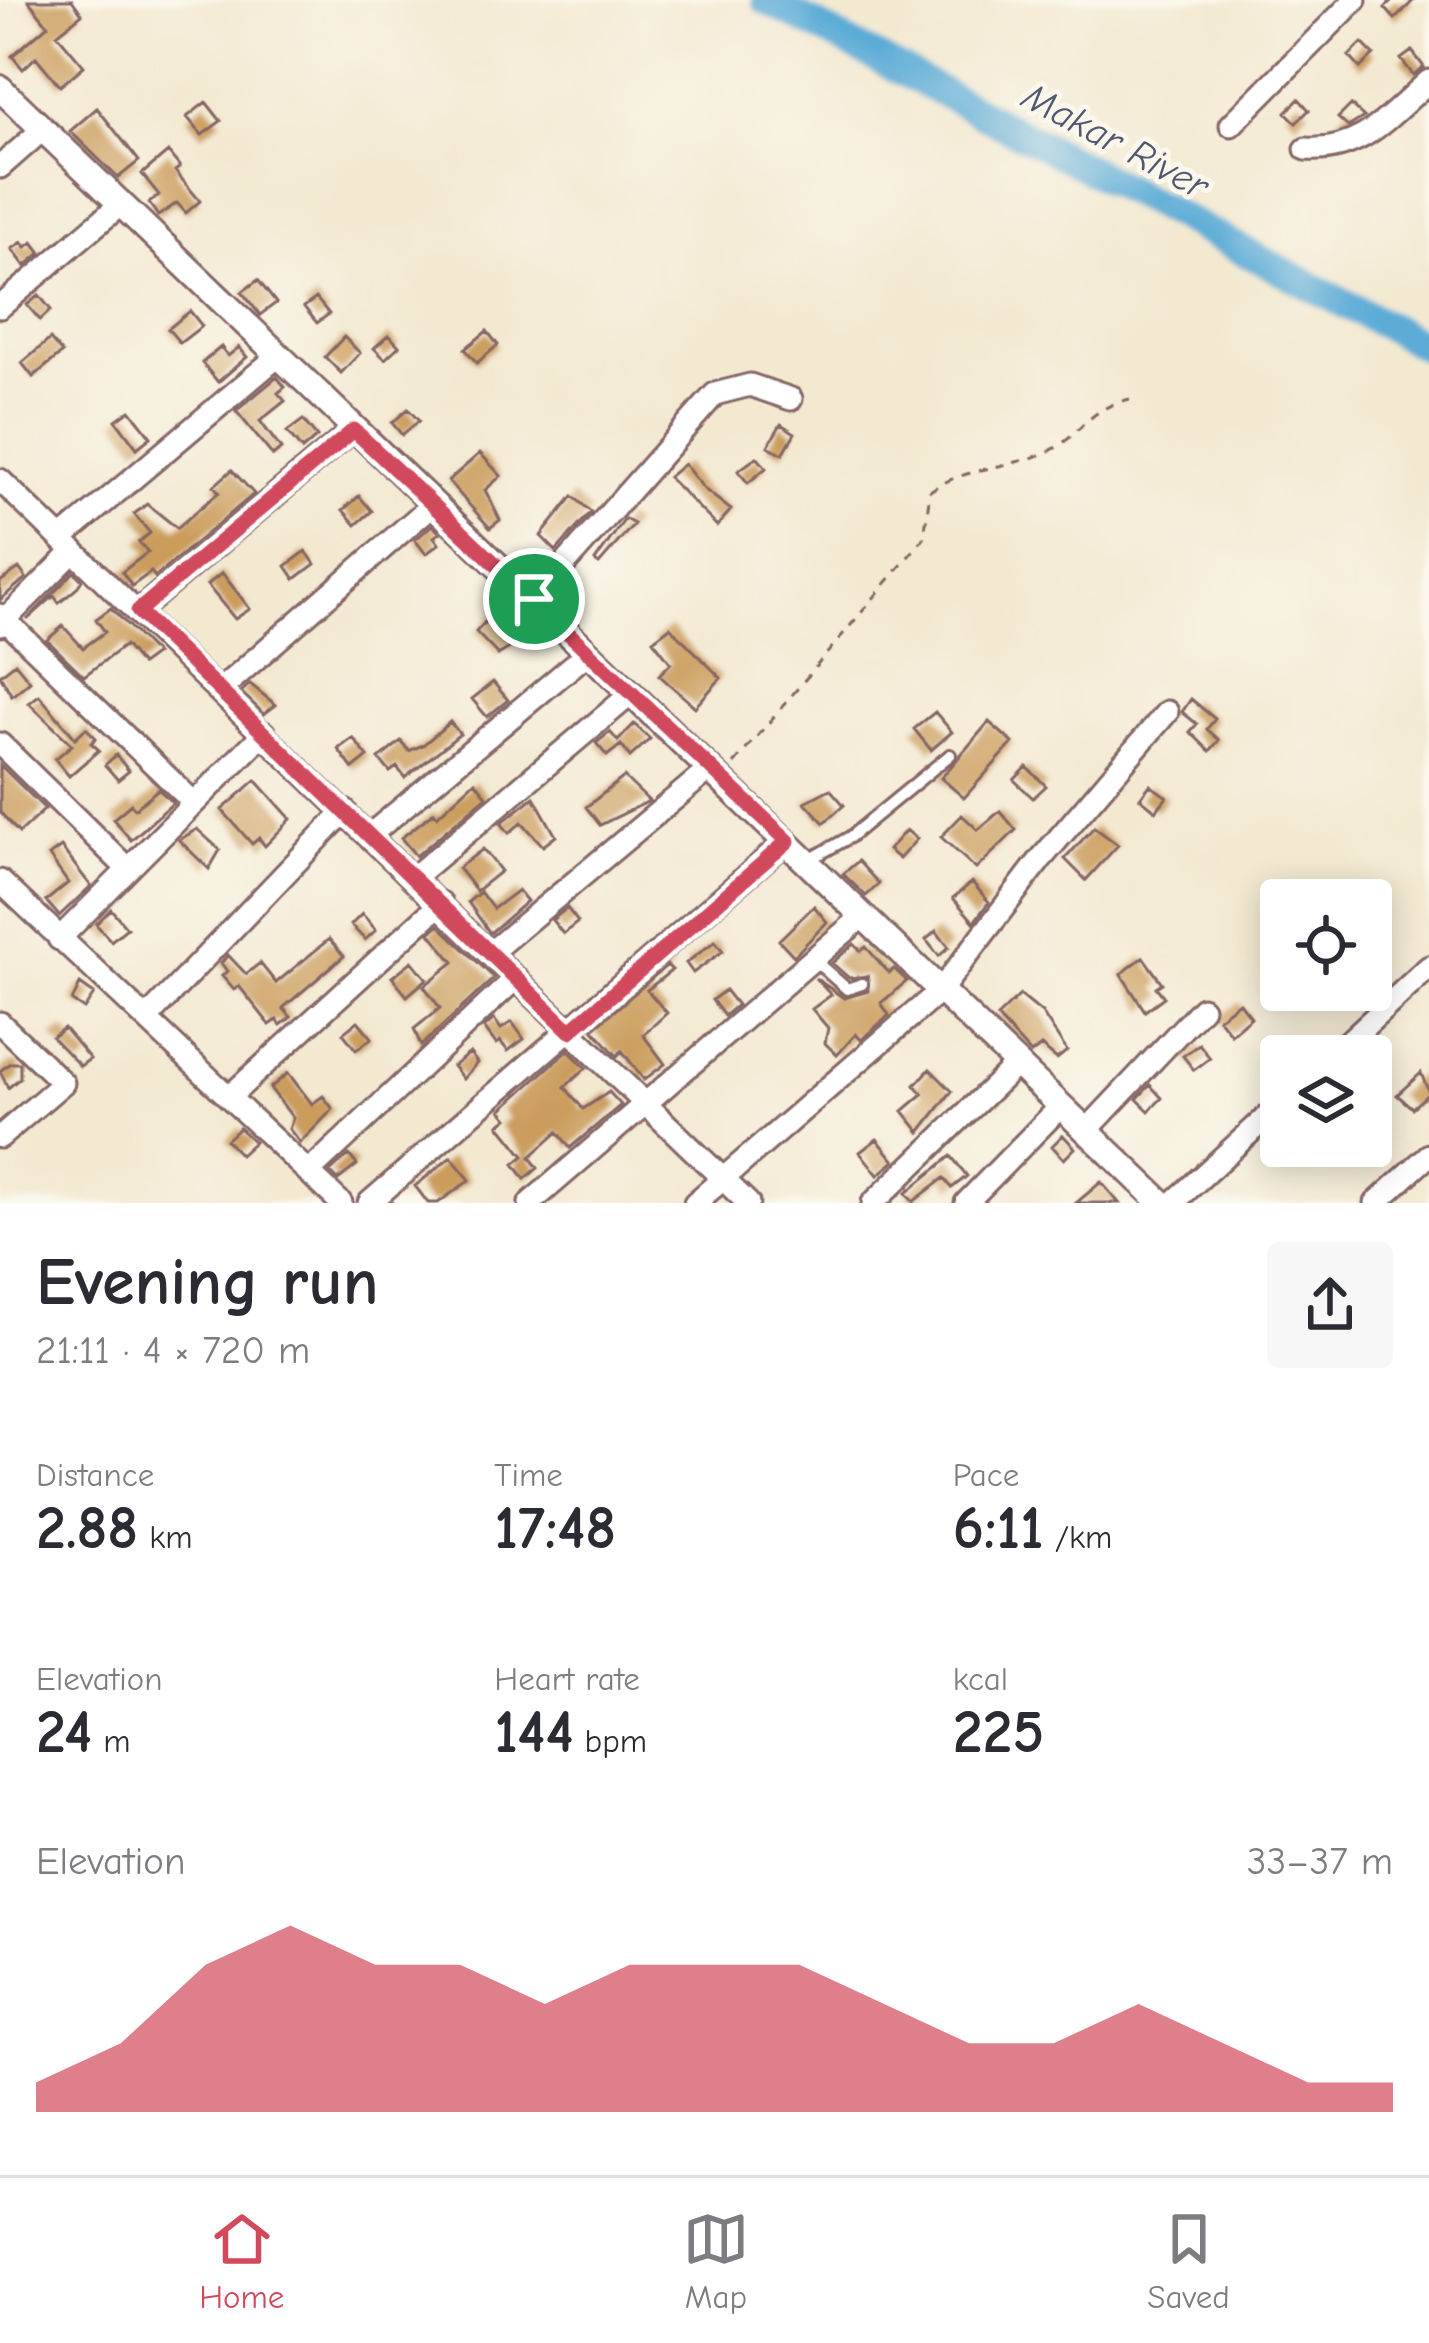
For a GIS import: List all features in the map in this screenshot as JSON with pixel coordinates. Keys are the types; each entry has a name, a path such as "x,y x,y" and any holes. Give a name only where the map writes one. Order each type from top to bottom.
{"street":[{"path":"1231,125 1354,0"},
{"path":"1306,149 1342,150 1364,139 1429,81"},
{"path":"0,88 1162,1203"},
{"path":"0,166 41,131"},
{"path":"0,307 121,204"},
{"path":"194,803 2,620 67,545 277,357"},
{"path":"534,599 716,394 732,385 750,385 791,399"},
{"path":"138,611 354,430"},
{"path":"0,480 748,1203"},
{"path":"219,691 432,505"},
{"path":"370,835 589,652"},
{"path":"414,877 631,694"},
{"path":"695,1203 940,991 1040,860 1167,712"},
{"path":"59,939 263,733"},
{"path":"0,743 128,869"},
{"path":"491,952 715,774"},
{"path":"146,1019 345,811"},
{"path":"369,1203 788,841"},
{"path":"0,881 341,1203"},
{"path":"230,1097 441,903"},
{"path":"530,1203 862,917"},
{"path":"1356,1035 1429,967"},
{"path":"310,1171 516,978"},
{"path":"1087,1130 1202,1008"},
{"path":"0,1022 63,1083 0,1137"},
{"path":"873,1203 1018,1063"},
{"path":"965,1203 1060,1107"},
{"path":"1173,1203 1260,1123"},
{"path":"1376,1203 1429,1155"}],"lane":[{"path":"806,862 850,837 950,755"},
{"path":"815,961 847,989 862,984"}],"path":[{"path":"715,774 924,538 930,491 947,479 1051,451 1099,406 1130,399"}],"building":[{"path":"28,0 72,0 82,14 57,34 84,66 60,86 36,57 23,69 12,56 48,25"},
{"path":"1393,0 1414,0 1395,19 1385,8"},
{"path":"1362,43 1374,55 1360,68 1349,56"},
{"path":"1412,51 1424,67 1413,75 1401,59"},
{"path":"1299,99 1309,110 1296,123 1286,112"},
{"path":"206,102 221,121 202,135 187,117"},
{"path":"1351,105 1364,117 1348,127 1338,118"},
{"path":"97,108 139,161 118,178 70,131"},
{"path":"168,152 180,167 175,171 200,201 186,213 177,203 158,216 149,203 159,195 142,174"},
{"path":"22,242 26,247 33,242 41,253 25,266 12,249"},
{"path":"258,280 276,303 260,315 242,292"},
{"path":"39,295 51,310 40,320 27,305"},
{"path":"316,298 329,314 317,323 304,307"},
{"path":"190,311 202,326 180,343 168,329"},
{"path":"487,331 498,345 477,363 465,349"},
{"path":"389,335 399,346 385,359 374,348"},
{"path":"344,337 360,353 341,373 325,357"},
{"path":"50,339 62,353 33,377 22,363"},
{"path":"221,347 228,356 239,347 247,357 218,382 202,363"},
{"path":"277,377 285,387 278,393 285,401 260,421 281,449 273,456 236,411"},
{"path":"408,409 419,421 402,435 392,423"},
{"path":"130,410 151,437 137,448 116,420"},
{"path":"303,420 317,437 302,450 287,432"},
{"path":"781,424 795,433 783,454 768,446"},
{"path":"480,453 501,476 485,490 500,520 490,528 448,481"},
{"path":"757,457 766,468 748,483 738,471"},
{"path":"684,464 704,489 731,510 717,526 668,477"},
{"path":"232,470 254,494 155,577 151,572 132,586 122,572 148,552 139,542 150,533 134,514 147,504 177,528 219,492 214,486"},
{"path":"359,496 372,511 356,525 343,510"},
{"path":"573,496 591,512 556,551 541,536"},
{"path":"625,519 634,524 599,564 595,561"},
{"path":"432,525 440,533 434,537 439,544 426,554 415,540"},
{"path":"306,551 315,564 295,579 286,566"},
{"path":"19,568 26,578 0,600 0,582"},
{"path":"74,572 82,580 76,589 59,603 54,596 27,620"},
{"path":"222,573 250,609 235,619 207,585"},
{"path":"507,598 522,614 509,626 520,641 498,655 476,632"},
{"path":"111,608 156,654 141,665 125,645 84,676 47,640 63,626 83,648 105,632 96,619"},
{"path":"670,627 721,678 695,707 659,675 671,663 653,640"},
{"path":"15,663 30,681 12,696 0,675"},
{"path":"493,682 508,700 487,717 472,699"},
{"path":"250,684 276,705 264,714 241,692"},
{"path":"39,695 75,738 86,728 96,738 91,743 99,750 69,776 55,759 72,745 29,703"},
{"path":"1191,699 1215,719 1207,729 1219,740 1210,751 1190,732 1197,724 1182,712"},
{"path":"935,712 952,732 931,750 914,729"},
{"path":"450,722 460,734 405,778 397,767 390,772 379,759 401,741 409,751 423,745"},
{"path":"989,722 1013,743 964,798 941,778"},
{"path":"634,724 650,739 630,757 621,745 607,756 596,743 610,732 618,741"},
{"path":"353,738 368,757 353,769 338,749"},
{"path":"116,755 129,771 118,780 105,765"},
{"path":"0,765 45,809 19,833 0,812"},
{"path":"1027,767 1046,786 1033,798 1014,780"},
{"path":"624,777 649,801 600,825 586,807"},
{"path":"256,780 291,819 265,846 259,838 252,844 222,810"},
{"path":"475,781 487,796 416,856 401,838 434,812 437,816"},
{"path":"1150,785 1167,797 1156,811 1140,798"},
{"path":"158,789 173,803 131,840 113,819 131,804 135,809"},
{"path":"830,789 844,805 824,823 805,802"},
{"path":"534,797 556,836 543,846 522,822 509,833 501,823"},
{"path":"1000,811 1016,830 976,869 941,837 962,815 978,830"},
{"path":"1094,827 1118,845 1086,880 1065,859"},
{"path":"197,829 220,850 209,869 179,840"},
{"path":"906,830 917,839 899,859 888,850"},
{"path":"61,847 91,886 59,916 46,901 68,883 49,856"},
{"path":"483,849 501,871 476,891 458,868"},
{"path":"858,861 879,884 866,896 843,874"},
{"path":"972,882 989,902 974,922 953,898"},
{"path":"518,890 527,901 490,933 468,902 480,892 493,909"},
{"path":"814,906 827,922 794,956 779,940"},
{"path":"567,908 578,922 563,934 552,920"},
{"path":"111,909 127,928 111,941 96,924"},
{"path":"362,914 376,930 365,940 351,925"},
{"path":"439,925 494,978 421,1046 414,1029 440,1008 424,986 454,962 430,933"},
{"path":"936,931 949,947 939,956 926,940"},
{"path":"329,939 344,956 283,1008 291,1017 281,1025 277,1020 270,1025 239,986 234,990 222,976 227,971 221,963 228,955 246,974 260,963 276,983"},
{"path":"715,941 723,951 693,973 686,963"},
{"path":"854,944 861,951 866,947 889,973 894,969 907,981 881,1003 889,1015 861,1040 856,1034 837,1055 825,1043 828,1028 812,1009 831,995 815,978 844,998 868,991 868,976 849,978 832,963"},
{"path":"1143,957 1162,983 1156,987 1164,997 1145,1011 1121,974"},
{"path":"412,961 427,979 407,996 392,977"},
{"path":"667,965 672,970 647,990 667,1013 643,1035 665,1064 644,1080 622,1051 617,1056 593,1029"},
{"path":"80,984 94,994 84,1009 72,1001"},
{"path":"725,990 737,1005 724,1016 712,1000"},
{"path":"1020,995 1042,1013 1067,1051 1057,1059 1041,1046 1031,1054 997,1017"},
{"path":"1239,1002 1251,1017 1231,1034 1218,1018"},
{"path":"494,1019 501,1029 512,1022 524,1039 508,1051 500,1041 496,1044 484,1028"},
{"path":"358,1021 372,1038 356,1050 343,1033"},
{"path":"64,1028 90,1059 80,1066 52,1037"},
{"path":"1199,1044 1210,1058 1194,1070 1183,1056"},
{"path":"568,1050 586,1068 565,1087 583,1109 609,1092 621,1105 570,1148 558,1132 530,1157 538,1168 525,1179 514,1164 524,1156 499,1125 508,1118 501,1110"},
{"path":"470,1053 477,1063 463,1079 453,1066"},
{"path":"10,1063 20,1063 20,1078 8,1088 0,1071"},
{"path":"930,1069 952,1091 920,1132 903,1111 923,1094 915,1085"},
{"path":"288,1073 312,1104 323,1096 333,1109 300,1143 289,1129 293,1118 270,1088"},
{"path":"1421,1073 1429,1093 1412,1108 1397,1095"},
{"path":"1150,1085 1162,1098 1149,1111 1137,1099"},
{"path":"239,1128 254,1142 240,1155 226,1140"},
{"path":"1063,1135 1075,1148 1064,1159 1052,1146"},
{"path":"877,1139 895,1161 878,1175 860,1152"},
{"path":"349,1155 357,1165 338,1180 330,1172"},
{"path":"951,1156 967,1176 952,1188 944,1178 913,1202 906,1193"},
{"path":"451,1157 470,1180 438,1203 428,1203 415,1186"},
{"path":"1101,1182 1119,1203 1076,1203"}],"waterway":[{"name":"Makar River","path":"766,0 1429,348"}],"route":[{"path":"354,430 534,599 788,841 570,1031 138,611 354,430"}]}
